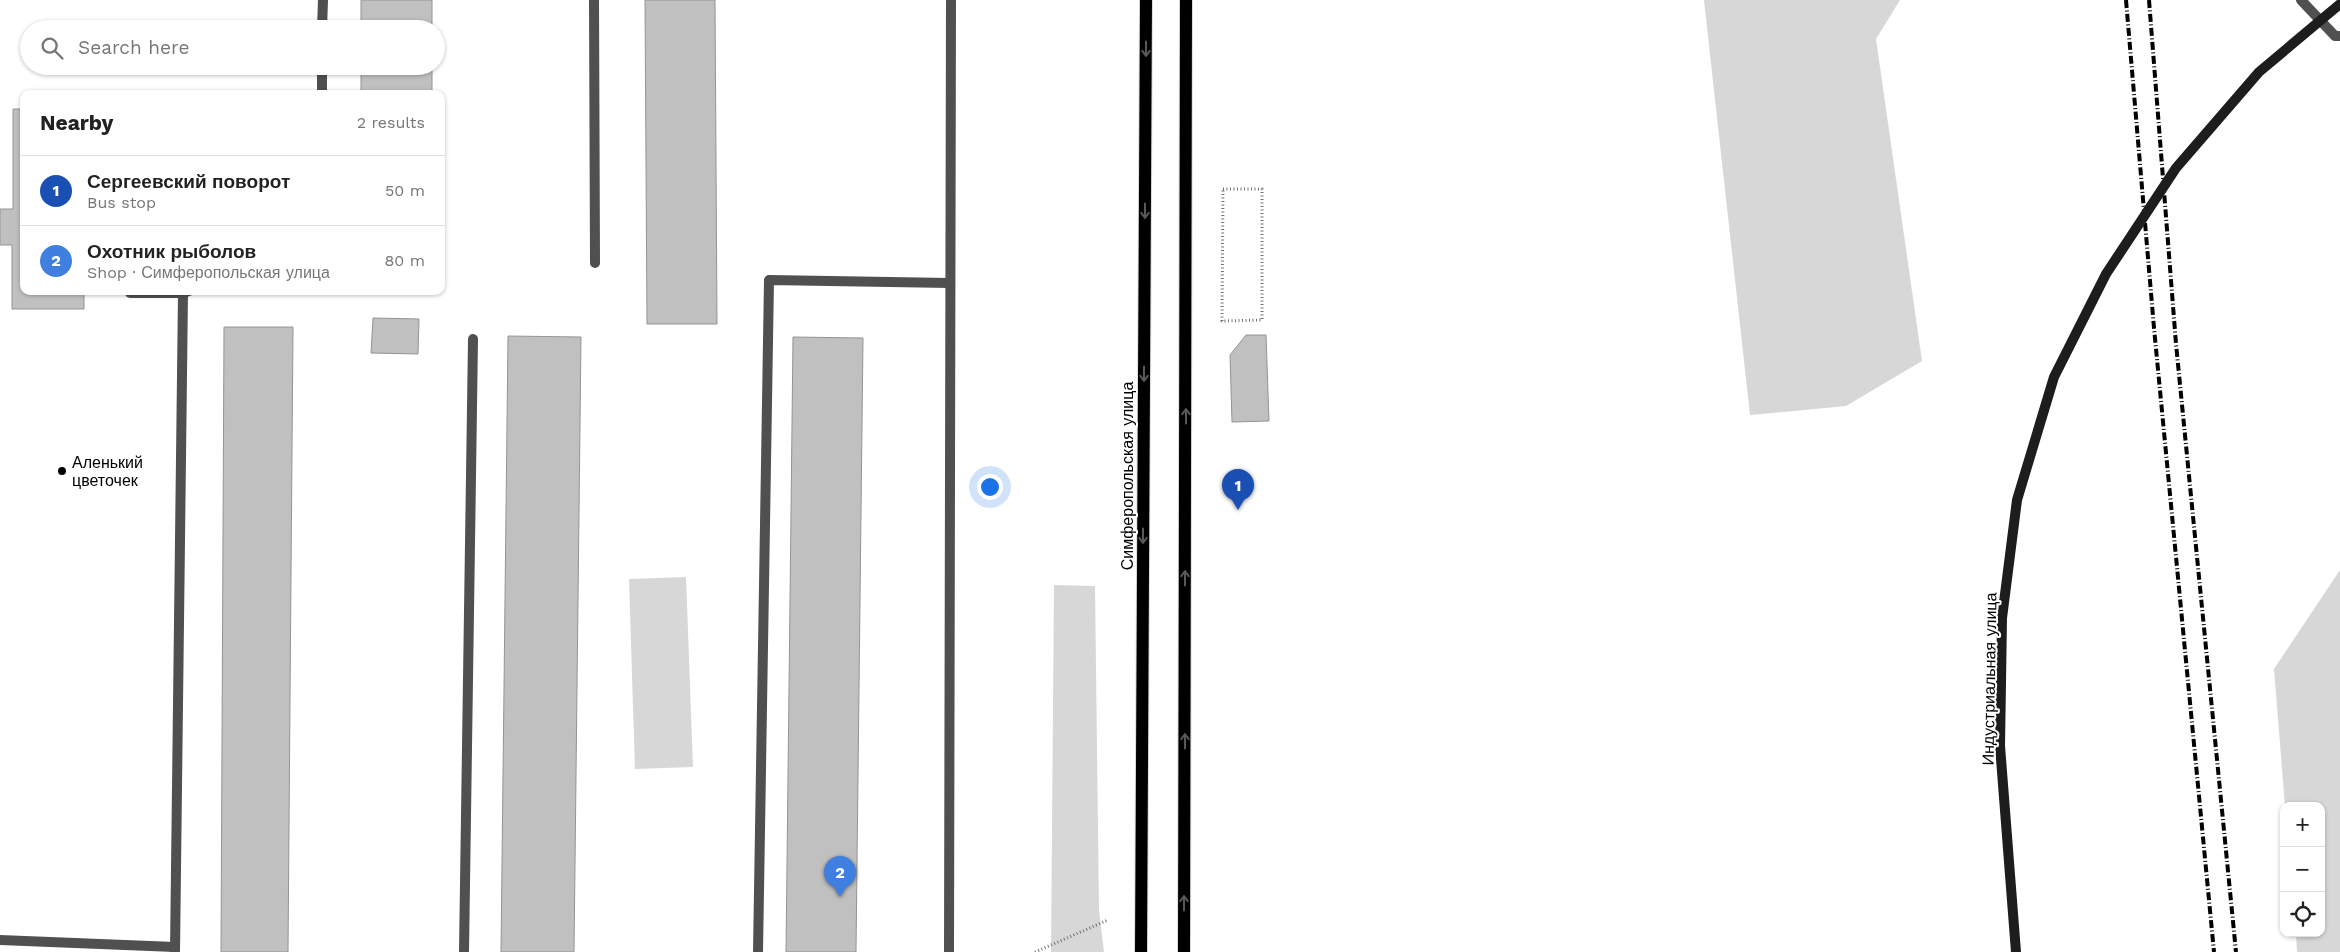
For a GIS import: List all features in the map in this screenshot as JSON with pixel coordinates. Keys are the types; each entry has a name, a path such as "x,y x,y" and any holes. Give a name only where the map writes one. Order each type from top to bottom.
{"main road":[{"name":"Симферопольская улица","path":"1141,952 1146,0"},
{"path":"1184,952 1186,0"},
{"name":"Индустриальная улица","path":"2016,952 2000,746 2002,618 2017,500 2054,377 2106,274 2176,168 2260,72 2340,4"}],"street":[{"path":"322,20 323,0"},
{"path":"594,0 595,263"},
{"path":"949,952 951,0"},
{"path":"2301,0 2335,36 2340,36"},
{"path":"322,75 322,90"},
{"path":"758,952 769,280 950,283"},
{"path":"0,940 175,949 186,295"},
{"path":"464,952 472,340"}],"path":[{"path":"1223,189 1262,189 1262,320 1222,320 1223,189"},
{"path":"1035,952 1108,920"}],"shaded area":[{"path":"1704,0 1900,0 1876,39 1922,361 1846,406 1750,415"},
{"path":"2340,570 2340,952 2297,952 2296,937 2325,937 2325,802 2285,802 2274,669"},
{"path":"686,577 693,767 635,769 629,579"},
{"path":"1054,585 1095,586 1099,910 1104,952 1051,952"}],"building":[{"path":"361,0 432,0 432,20 361,20"},
{"path":"645,0 715,0 717,324 647,324"},
{"path":"361,75 432,75 432,90 361,90"},
{"path":"13,109 20,109 20,295 84,295 84,309 12,309 12,245 0,245 0,209 13,209"},
{"path":"373,318 419,319 418,354 371,353"},
{"path":"224,327 293,327 288,952 221,952"},
{"path":"1246,335 1266,335 1269,421 1232,422 1230,355"},
{"path":"508,336 581,337 574,952 501,952"},
{"path":"793,337 863,338 856,952 786,952"}],"railway":[{"path":"2126,0 2154,328 2214,952"},
{"path":"2149,0 2176,344 2236,952"}],"place":[{"name":"Аленький цветочек","path":"62,471"},
{"name":"Сергеевский поворот","path":"1238,510"},
{"name":"Охотник рыболов","path":"840,897"}]}
